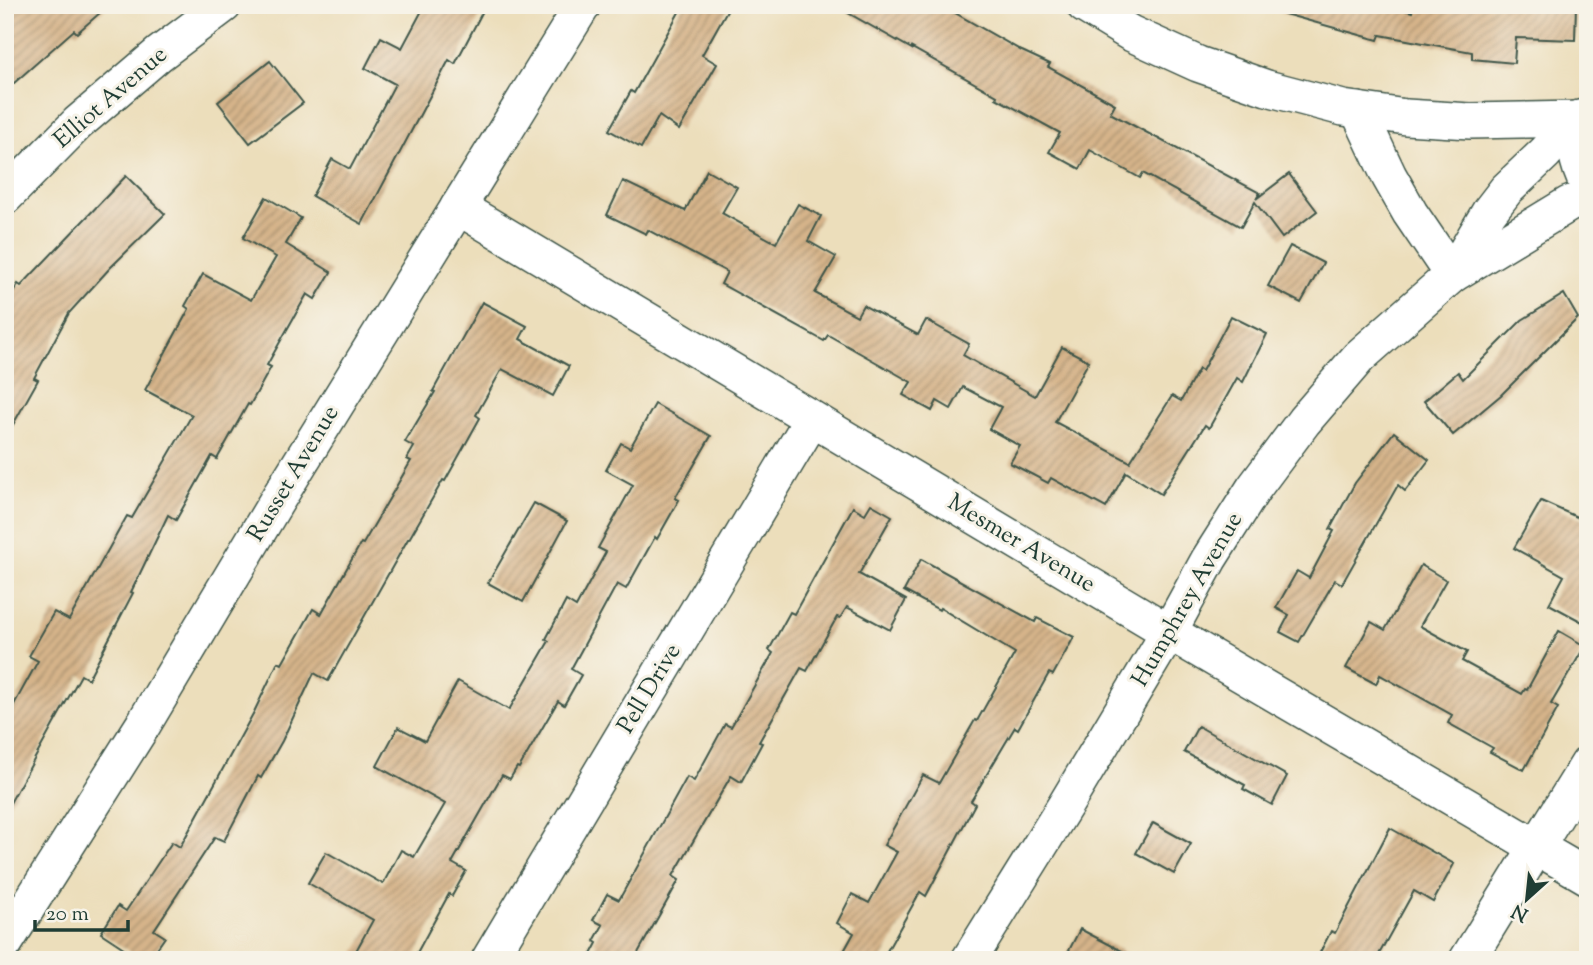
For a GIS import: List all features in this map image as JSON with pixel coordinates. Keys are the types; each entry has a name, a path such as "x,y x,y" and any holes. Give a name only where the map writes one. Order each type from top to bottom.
{"street":[{"name":"Elliot Avenue","path":"5,197 78,123 159,54 224,5"},
{"name":"Russet Avenue","path":"5,943 143,725 276,502 583,5"},
{"path":"1084,5 1130,33 1198,64 1267,88 1358,110 1406,117 1470,121 1582,118 1575,150 1588,186"},
{"path":"1358,110 1410,213 1452,275"},
{"name":"Humphrey Avenue","path":"1452,275 1489,212 1506,190 1582,118"},
{"name":"Humphrey Avenue","path":"969,960 1073,793 1209,559 1254,488 1304,421 1359,357 1452,275 1569,204 1588,197"},
{"name":"Mesmer Avenue","path":"458,207 1169,632 1588,877"},
{"name":"Pell Drive","path":"489,960 811,419"},
{"path":"1467,960 1588,764"}],"building":[{"path":"5,5 109,5 77,33 74,30 5,91"},
{"path":"425,5 486,5 455,64 449,60 362,224 312,196 332,159 350,169 395,84 365,68 381,37 402,48"},
{"path":"683,5 730,5 702,55 717,64 679,130 659,116 641,148 609,130 631,91 634,93"},
{"path":"834,5 941,5 1050,64 1048,67 1115,104 1110,113 1260,193 1256,199 1289,174 1317,211 1282,238 1255,202 1241,227 1143,173 1140,178 1090,150 1080,169 1049,152 1060,133"},
{"path":"1282,5 1386,5 1412,12 1413,5 1576,5 1575,40 1516,38 1514,63 1472,59 1472,52 1380,35 1378,40 1281,13"},
{"path":"270,61 303,103 250,143 218,102"},
{"path":"707,170 737,187 722,213 776,243 798,204 821,216 808,241 836,257 815,293 857,316 863,305 918,335 926,320 969,344 963,355 1035,396 1062,347 1089,361 1055,422 1130,462 1172,396 1181,401 1199,369 1202,371 1231,316 1267,334 1243,382 1237,378 1209,428 1205,425 1161,494 1126,472 1106,508 1051,478 1048,483 1010,463 1020,446 989,429 1001,407 963,387 951,409 937,401 932,411 903,395 911,382 828,335 824,341 721,284 727,272 648,230 646,234 607,215 623,181 685,211"},
{"path":"126,176 165,214 69,313 34,378 38,380 5,439 5,307 18,284 21,286"},
{"path":"266,197 301,218 286,244 331,272 315,299 307,294 267,365 271,367 217,459 212,456 176,520 168,515 131,592 133,593 88,679 81,675 5,812 5,721 38,661 29,656 54,612 69,620 127,516 132,518 192,415 145,390 189,309 185,306 203,274 251,300 276,257 243,238"},
{"path":"1290,246 1323,263 1301,303 1268,286"},
{"path":"1564,294 1578,318 1501,395 1453,435 1424,401 1458,372 1463,379 1522,320"},
{"path":"482,302 527,326 520,339 569,366 553,396 502,369 476,415 480,418 445,481 443,480 408,539 328,681 314,673 282,741 261,778 258,776 224,841 215,837 154,930 165,937 149,960 142,960 101,933 118,906 126,911 172,842 180,847 254,712 278,662 282,664 313,609 321,614 411,461 407,459 414,447 405,442 435,392 433,391"},
{"path":"655,404 711,436 675,498 679,500 626,589 617,584 571,669 581,675 564,705 558,701 510,779 502,775 452,863 466,871 452,896 449,894 413,960 351,960 373,920 308,883 326,852 383,884 401,850 414,857 445,804 377,766 398,727 425,741 458,681 509,710 549,641 546,639 566,601 576,607 606,552 598,548 633,485 606,470 621,443 630,448"},
{"path":"1394,432 1429,460 1405,491 1398,485 1342,584 1335,580 1299,642 1280,632 1289,615 1276,608 1297,571 1309,578 1334,531 1330,529 1355,483"},
{"path":"1541,501 1588,522 1588,625 1549,604 1564,576 1514,548"},
{"path":"534,503 567,521 523,602 488,583"},
{"path":"871,504 892,516 859,574 906,600 890,630 847,607 840,618 837,617 807,671 801,668 759,742 762,743 741,782 731,776 673,876 679,880 634,960 588,960 603,925 593,920 607,894 619,900 687,777 694,781 725,724 731,727 773,653 769,650 790,612 794,614 853,507 865,514"},
{"path":"921,559 1035,622 1037,618 1074,637 1053,675 1049,673 1018,729 1015,727 971,801 975,804 926,896 920,892 882,960 839,960 854,933 837,923 852,894 869,903 897,852 884,845 923,775 939,783 1015,653 940,608 939,610 904,591"},
{"path":"1421,565 1446,580 1420,626 1467,652 1462,661 1522,694 1527,690 1559,631 1585,646 1551,704 1558,708 1524,770 1490,752 1493,748 1448,723 1452,715 1380,675 1376,684 1346,668 1371,622 1385,630"},
{"path":"1198,726 1287,776 1272,805 1243,789 1245,785 1184,752"},
{"path":"1153,823 1191,844 1174,874 1136,853"},
{"path":"1390,828 1454,864 1433,902 1414,891 1378,956 1385,960 1316,960 1331,931 1335,933"},
{"path":"1080,929 1139,960 1064,960"}]}
